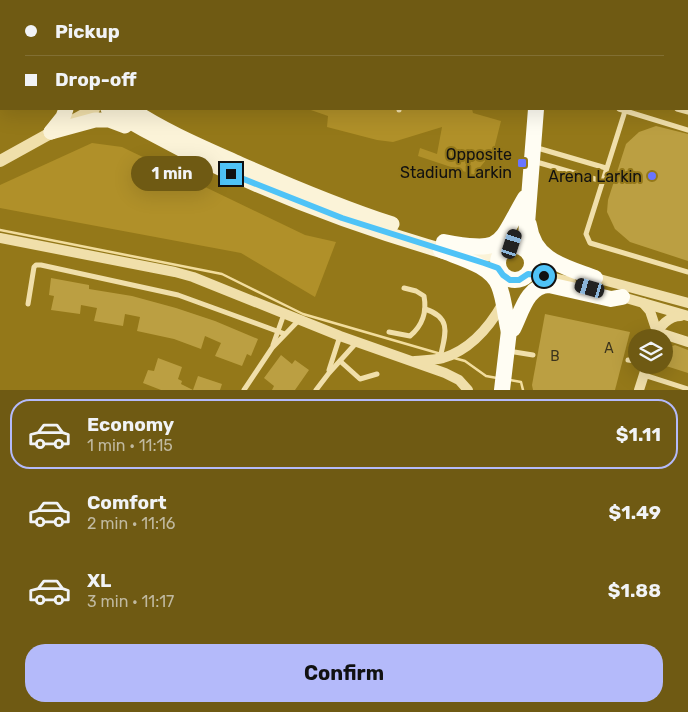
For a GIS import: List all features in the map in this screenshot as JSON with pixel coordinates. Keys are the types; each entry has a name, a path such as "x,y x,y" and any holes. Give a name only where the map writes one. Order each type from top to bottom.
{"main road":[{"path":"51,132 66,110"},
{"path":"110,110 155,136 231,174 342,218 443,246 489,254 517,251 532,263 510,338 502,390"},
{"path":"132,110 156,126 178,137 293,188 484,263 510,280 519,280 527,275"},
{"path":"517,251 528,197 536,110"},
{"path":"51,132 95,120 109,120 155,136"},
{"path":"443,246 486,248 495,244 504,237 528,197"},
{"path":"528,197 531,237 535,245 555,263 595,278"},
{"path":"443,246 483,268 493,276 499,285 510,338"},
{"path":"510,338 510,301 500,272 498,258 517,251"},
{"path":"510,338 530,293 539,285 549,285 611,299 622,297"}],"street":[{"path":"0,161 92,110"},
{"path":"0,238 175,272 251,299 340,336 459,380 468,390"},
{"path":"517,251 546,264 688,303"},
{"path":"527,275 559,279 687,316"},
{"path":"411,361 458,351 472,342 491,323 503,302"},
{"path":"643,303 650,311 654,329"},
{"path":"660,329 666,321 674,316 687,316"},
{"path":"673,339 688,342"},
{"path":"639,390 644,374"}],"lane":[{"path":"688,130 622,110 586,234 587,240 590,243 688,272"},
{"path":"533,154 606,168"},
{"path":"533,154 602,181"},
{"path":"28,304 34,267 41,264 178,295 285,334"},
{"path":"389,332 410,336 418,329 423,320 424,296 416,291 404,288"},
{"path":"425,308 439,315 444,322 446,331 442,355"},
{"path":"272,348 284,314"},
{"path":"244,390 272,348 299,320"},
{"path":"328,373 340,336"},
{"path":"510,338 532,355"},
{"path":"316,390 328,373 357,342"},
{"path":"340,361 360,379 376,374"},
{"path":"654,374 688,389"}],"shaded area":[{"path":"311,110 472,110 473,113 501,121 491,161 486,160 475,175 418,156 420,148 437,154 442,127 393,142 377,140 327,127 328,116"},
{"path":"92,143 122,147 305,235 336,242 315,297 241,253 0,208 0,185"}],"building":[{"name":"Arena Larkin","path":"656,126 688,134 688,261 630,242 615,229 607,212 608,200 626,144 639,132"},
{"path":"51,278 89,285 89,289 132,296 176,308 215,321 258,339 251,356 247,354 242,366 215,356 221,343 205,336 201,349 174,339 137,331 140,317 125,314 123,326 94,321 97,308 81,305 80,314 51,310 54,296 49,295"},
{"path":"545,314 628,332 628,340 615,390 533,390 532,385"},
{"path":"673,346 688,350 688,373 673,368"},
{"path":"281,355 292,364 295,360 309,370 295,390 272,390 274,386 264,378"},
{"path":"158,358 182,367 178,379 182,381 181,384 193,390 161,390 143,383 148,370 154,371"},
{"path":"198,376 222,384 220,390 193,390"}],"waterway":[{"path":"0,230 222,274 303,314 441,354"},
{"path":"454,358 465,361 486,376 497,378"},
{"path":"510,380 521,382 523,390"}],"place":[{"name":"Opposite Stadium Larkin","path":"522,163"},
{"name":"Arena Larkin","path":"652,176"}],"route":[{"path":"231,174 342,218 498,268 510,280 519,280 528,274 544,276"}]}
